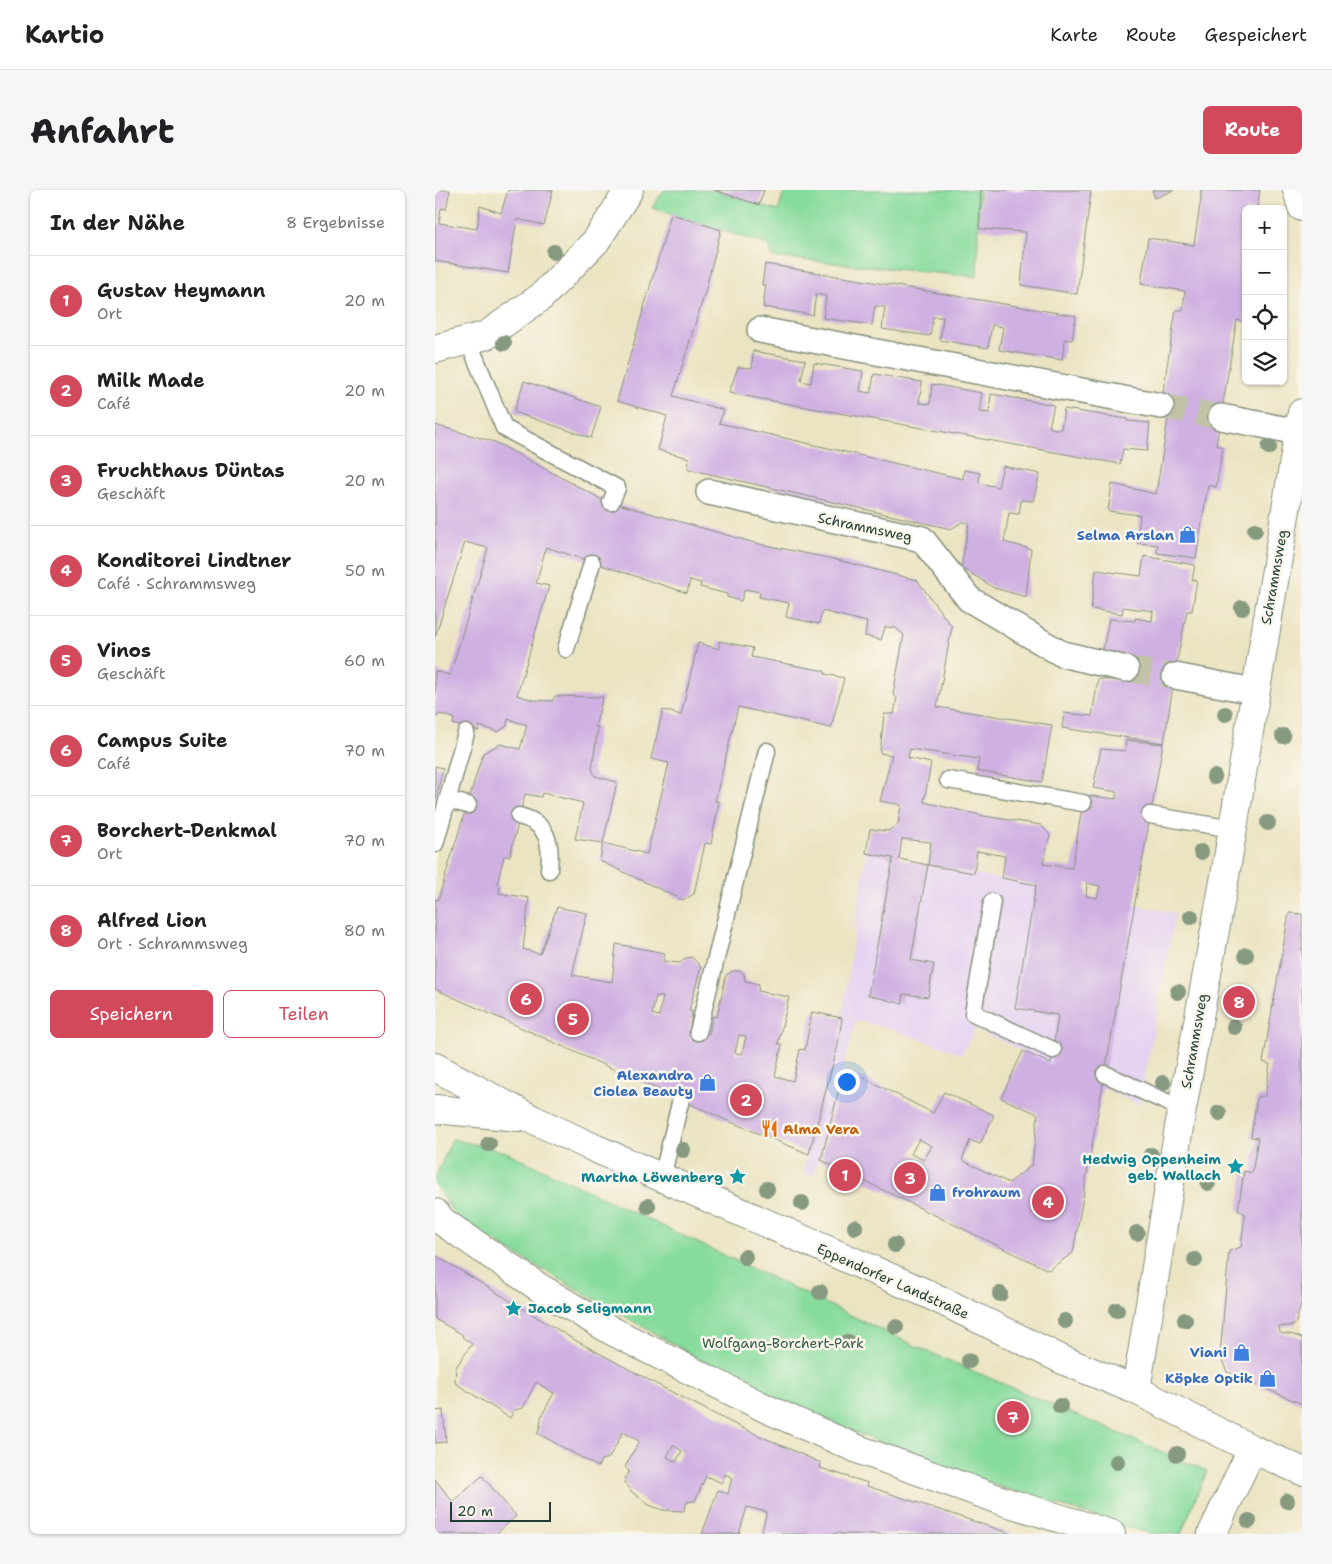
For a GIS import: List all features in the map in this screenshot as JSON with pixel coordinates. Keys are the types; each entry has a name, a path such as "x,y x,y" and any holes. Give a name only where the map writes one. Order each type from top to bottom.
{"street":[{"path":"435,349 487,334 541,297 596,241 629,190"},
{"path":"1297,190 1302,207"},
{"path":"760,330 1161,406"},
{"name":"Schrammsweg","path":"1136,1390 1182,1109 1233,829 1254,691 1300,423 1221,417"},
{"name":"Schrammsweg","path":"709,492 922,540 969,599 1062,654 1127,669"},
{"path":"1175,676 1254,691"},
{"name":"Eppendorfer Landstraße","path":"435,1067 532,1119 930,1295 1065,1361 1136,1390 1252,1449 1302,1471"},
{"name":"Eppendorfer Landstraße","path":"435,1109 532,1119"},
{"path":"435,1213 443,1222 540,1288 612,1331 765,1408 860,1450 1006,1502 1111,1534"},
{"path":"1212,1534 1252,1449"}],"lane":[{"path":"467,340 504,428 617,488 611,502"},
{"path":"566,649 593,563"},
{"path":"435,844 466,734"},
{"path":"698,1032 767,751"},
{"path":"947,780 1083,803"},
{"path":"448,800 468,805"},
{"path":"1150,815 1233,829"},
{"path":"519,816 530,819 541,827 547,838 551,854 549,870"},
{"path":"991,902 973,1013 1053,1050"},
{"path":"1105,1074 1182,1109"},
{"path":"662,1178 681,1099"}],"shaded area":[{"path":"866,853 1175,913 1140,1105 975,1029 962,1054 891,1029 856,1020 814,1176 803,1172 838,1045"}],"green space":[{"path":"664,190 713,190 778,211 785,190 979,190 977,277 772,257 769,245 652,208"},
{"name":"Wolfgang-Borchert-Park","path":"452,1139 506,1152 922,1349 1207,1471 1181,1534 1151,1534 953,1472 757,1392 460,1222 435,1185 435,1179"}],"building":[{"path":"435,190 450,190 446,209 441,208 439,223 477,229 480,206 501,213 508,190 553,190 544,225 517,219 508,273 435,261"},
{"path":"714,190 764,190 759,205"},
{"path":"981,190 1088,190 1091,192 1077,294 1021,285 1026,232 979,229"},
{"path":"1152,190 1174,190 1155,198"},
{"path":"1201,190 1260,190 1258,205 1242,205 1242,321 1237,320 1216,445 1223,447 1216,487 1208,485 1196,558 1157,553 1158,545 1137,543 1140,515 1108,511 1112,484 1156,494 1168,418 1159,416 1176,310 1183,310 1185,291 1141,284 1148,238 1194,245"},
{"path":"671,214 721,230 705,292 673,396 724,410 719,423 963,479 964,470 980,473 979,483 998,487 1003,466 1040,474 1033,501 1021,500 1019,514 1009,513 1004,542 1031,549 1026,597 994,588 961,567 969,523 962,522 951,529 688,469 689,458 658,450 667,416 617,401"},
{"path":"765,264 1076,316 1072,340 1065,339 1062,360 999,350 1003,327 992,325 988,348 940,340 943,317 933,317 930,336 882,329 885,307 875,306 872,325 823,318 826,296 816,294 813,315 763,307 766,285 762,285"},
{"path":"753,351 805,360 801,381 811,383 814,363 863,371 860,391 864,392 871,393 874,374 922,382 919,403 930,404 932,384 982,393 979,412 989,413 991,394 1054,405 1049,427 1055,429 1061,429 1064,409 1127,419 1127,421 1150,423 1147,451 1123,449 1120,464 729,393 738,367 752,368"},
{"path":"524,381 601,407 591,438 514,412"},
{"path":"435,425 495,442 601,499 755,543 833,559 917,580 952,627 937,707 1052,725 1042,782 977,771 979,759 910,749 908,758 931,763 924,802 984,816 1041,825 1050,835 1043,864 1072,868 1084,795 1116,799 1117,792 1093,788 1101,749 1125,751 1126,740 1163,744 1073,1253 1048,1270 821,1160 843,1074 855,1075 933,1113 944,1092 994,1115 980,1144 970,1140 962,1160 1009,1183 1032,1165 1038,1114 1001,1098 1023,1051 1051,1064 1058,1015 1015,1008 1036,885 1002,878 1005,856 977,851 974,873 928,865 911,960 934,964 928,997 903,994 903,1004 868,995 893,858 866,853 870,829 888,831 898,824 901,805 880,801 892,755 880,753 884,714 894,714 897,698 893,694 904,635 896,628 885,627 881,640 865,636 867,622 822,611 819,624 786,617 789,603 759,597 760,592 745,589 741,601 727,597 727,594 700,587 701,583 690,580 687,593 546,547 536,583 549,586 517,695 533,700 552,701 555,696 603,697 595,727 598,727 592,769 595,776 617,782 603,843 575,839 583,803 542,793 541,797 525,794 510,856 504,856 497,885 500,886 499,893 529,898 523,949 540,954 557,907 587,913 572,975 612,982 616,944 665,953 663,961 680,963 686,958 692,957 701,967 689,1011 692,1011 690,1028 709,1034 713,1016 717,1017 726,975 733,971 740,971 744,974 745,981 759,984 758,991 789,997 778,1044 782,1044 775,1076 793,1081 800,1049 805,1050 812,1012 842,1018 838,1045 809,1154 726,1120 435,989 435,899 438,900 483,753 500,744 520,749 527,725 508,719 507,726 498,732 479,726 479,731 453,724 454,718 440,714 435,717 435,671 450,675 488,548 465,542 435,637","holes":["902,839 931,842 928,865 899,859","1087,883 1100,886 1097,898 1086,896","656,996 663,997 659,1016 652,1014","739,1035 746,1036 742,1054 735,1053","919,1139 932,1146 924,1160 911,1154"]},
{"path":"1144,556 1195,565 1192,580 1197,580 1192,611 1187,611 1164,743 1062,728 1064,713 1092,716 1098,679 1125,681 1127,660 1102,655 1109,619 1135,621 1135,618 1152,621 1153,611 1123,607 1122,614 1091,609 1096,570 1141,576"},
{"path":"719,641 753,648 751,657 825,671 825,674 844,678 831,728 738,707 715,801 719,802 711,844 705,843 694,894 683,900 600,861 603,843 647,854 669,763 651,759 663,710 681,715 698,643 719,649"},
{"path":"435,766 443,768 436,799 435,799"},
{"path":"1289,913 1302,914 1302,1301 1295,1325 1279,1327 1280,1333 1302,1338 1302,1404 1227,1372 1220,1356 1229,1251 1241,1247 1245,1214 1238,1210 1244,1171 1252,1173 1258,1138 1251,1137 1257,1097 1265,1096 1270,1064 1263,1062"},
{"path":"435,1255 573,1339 740,1427 821,1463 820,1468 868,1483 867,1486 1012,1534 842,1534 837,1532 836,1534 761,1534 767,1512 747,1507 739,1534 702,1534 718,1490 728,1494 732,1477 725,1474 722,1483 706,1476 695,1501 687,1502 684,1511 663,1510 649,1505 632,1492 624,1481 629,1471 625,1467 639,1441 623,1432 609,1458 601,1460 598,1467 537,1433 541,1417 554,1393 536,1382 523,1408 514,1410 510,1418 455,1383 456,1367 472,1344 462,1337 463,1335 435,1319","holes":["673,1445 682,1451 676,1462 667,1457"]},
{"path":"443,1410 446,1442 435,1443 435,1411"},
{"path":"482,1476 516,1516 496,1534 435,1534 435,1479 453,1502"}],"tunnel":[{"path":"1161,406 1221,417"},
{"path":"1126,669 1175,676"}],"place":[{"name":"Selma Arslan","path":"1188,535"},
{"name":"Campus Suite","path":"526,999"},
{"name":"Alfred Lion","path":"1239,1002"},
{"name":"Vinos","path":"573,1019"},
{"name":"Alexandra Ciolea Beauty","path":"707,1083"},
{"name":"Milk Made","path":"746,1100"},
{"name":"Alma Vera","path":"769,1129"},
{"name":"Hedwig Oppenheim geb. Wallach","path":"1235,1167"},
{"name":"Gustav Heymann","path":"845,1175"},
{"name":"Martha Löwenberg","path":"737,1177"},
{"name":"Fruchthaus Düntas","path":"910,1178"},
{"name":"frohraum","path":"938,1192"},
{"name":"Konditorei Lindtner","path":"1048,1202"},
{"name":"Jacob Seligmann","path":"514,1308"},
{"name":"Viani","path":"1241,1352"},
{"name":"Köpke Optik","path":"1267,1378"},
{"name":"Borchert-Denkmal","path":"1013,1417"}]}
